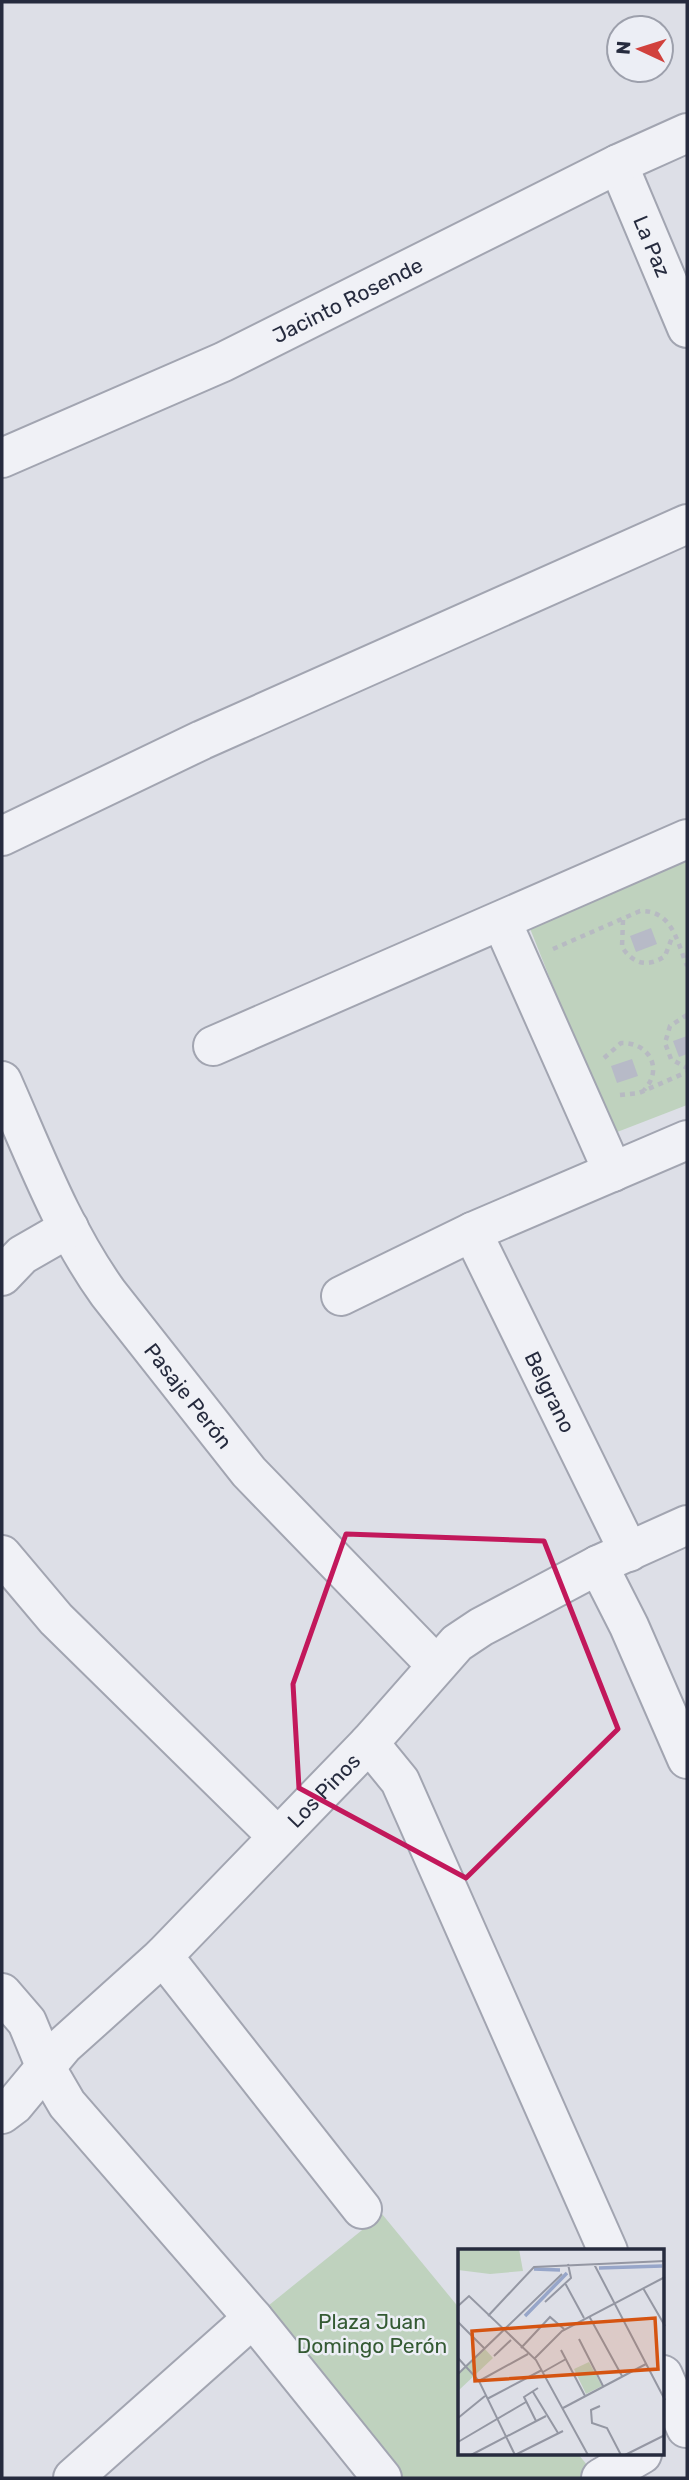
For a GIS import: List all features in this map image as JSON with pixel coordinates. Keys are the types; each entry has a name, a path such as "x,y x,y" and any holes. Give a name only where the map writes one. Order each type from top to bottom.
{"street":[{"name":"Jacinto Rosende","path":"2,458 223,362 618,164 687,133"},
{"name":"La Paz","path":"618,164 687,327"},
{"path":"2,836 202,740 687,524"},
{"path":"213,1046 687,839"},
{"path":"502,922 613,1172"},
{"name":"Pasaje Perón","path":"2,1081 69,1228 88,1265 108,1293 250,1472 436,1665"},
{"path":"341,1296 472,1232 687,1140"},
{"path":"2,1276 22,1255 69,1228"},
{"name":"Belgrano","path":"472,1232 614,1559 629,1626 687,1759"},
{"name":"Los Pinos","path":"2,2114 14,2105 62,2046 163,1956 276,1835 369,1743 457,1643 481,1627 687,1525"},
{"path":"2,1555 56,1619 276,1835"},
{"path":"369,1743 400,1781 607,2249"},
{"path":"163,1956 362,2208"},
{"path":"2,1993 27,2022 46,2068 66,2104 253,2318 382,2478"},
{"path":"74,2478 253,2318"},
{"path":"664,2379 679,2432"},
{"path":"601,2478 639,2456"}],"path":[{"path":"551,950 640,911 649,911 665,918 687,966"},
{"path":"624,919 620,939 622,947 633,961 641,963 650,964 665,956 673,941 673,931"},
{"path":"614,1092 622,1096 639,1093 687,1070 671,1059 665,1043 670,1026 687,1016"},
{"path":"602,1061 613,1047 621,1043 646,1049 654,1064 654,1073 646,1088 639,1093"}],"highlighted area":[{"path":"346,1534 544,1541 618,1729 466,1878 299,1788 293,1684"}],"green space":[{"path":"687,852 687,1105 612,1134 529,926"},
{"name":"Plaza Juan Domingo Perón","path":"382,2214 458,2307 458,2456 580,2456 598,2478 382,2478 253,2318"}],"building":[{"path":"651,928 657,944 636,952 630,936"},
{"path":"687,1036 687,1054 679,1057 673,1041"},
{"path":"632,1059 638,1076 617,1083 611,1066"}]}
